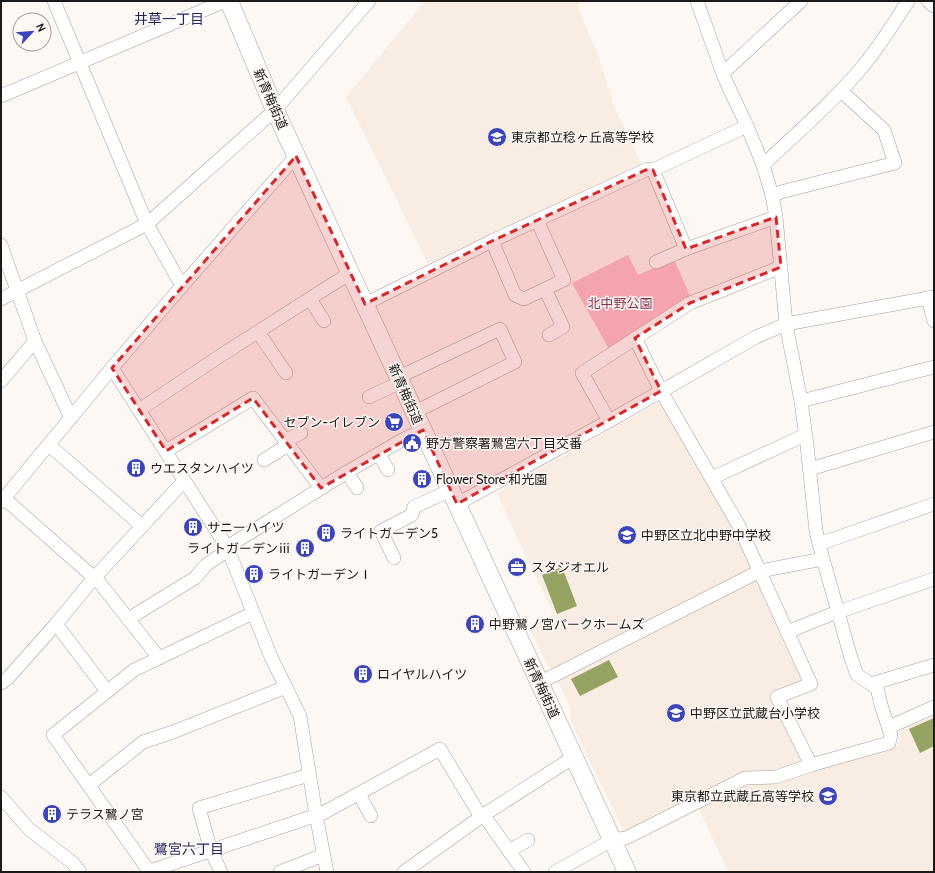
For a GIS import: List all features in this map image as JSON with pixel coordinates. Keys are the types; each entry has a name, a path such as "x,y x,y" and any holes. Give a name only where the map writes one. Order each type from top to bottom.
{"main road":[{"name":"新青梅街道","path":"229,1 296,156 627,872"}],"street":[{"path":"54,1 147,224 182,286"},
{"path":"1,96 225,1"},
{"path":"555,872 612,840 626,838 745,778 776,777 811,765 889,743 891,735 877,688 857,675 816,531 801,401 786,324 776,217 772,196 763,165 723,72 697,1"},
{"path":"723,72 801,1"},
{"path":"763,165 841,91 868,60 908,1"},
{"path":"928,1 934,6"},
{"path":"1,299 147,224 275,110 368,2"},
{"path":"772,196 781,192 895,162 884,130 841,91"},
{"path":"364,304 537,220 648,169 653,170 747,126"},
{"path":"159,658 99,582 3,500 112,368 296,156"},
{"path":"653,170 686,248"},
{"path":"656,262 686,248 776,217"},
{"path":"492,241 516,295 524,299 564,280 537,220"},
{"path":"1,245 35,341 71,418"},
{"path":"609,421 582,373 690,303 781,267"},
{"path":"139,410 223,354 350,273"},
{"path":"545,289 563,327 549,335"},
{"path":"387,554 381,531 412,515 414,507 454,497 609,421 756,337 786,324 931,297 934,322"},
{"path":"310,299 324,321"},
{"path":"369,397 500,329 515,362 415,412"},
{"path":"258,332 286,373"},
{"path":"636,338 661,391 739,526 811,684 777,697 811,765"},
{"path":"1,381 35,341"},
{"path":"801,401 934,367"},
{"path":"112,368 228,549 271,657 300,716 327,872"},
{"path":"166,451 254,398 321,488"},
{"path":"128,619 195,578 206,565 228,549 321,488 402,440 423,430"},
{"path":"264,460 301,432"},
{"path":"810,469 934,432"},
{"path":"712,478 805,435"},
{"path":"48,445 142,526"},
{"path":"379,454 388,470"},
{"path":"347,472 357,488"},
{"path":"1,683 8,678 94,578 184,481"},
{"path":"819,544 934,504"},
{"path":"413,512 420,524"},
{"path":"539,682 760,571 823,558"},
{"path":"787,632 838,612 934,579"},
{"path":"253,613 134,670 54,735 148,871 323,813 440,749 478,812 524,872"},
{"path":"56,624 107,692"},
{"path":"872,684 934,665"},
{"path":"89,785 143,742 173,732 286,686"},
{"path":"889,727 934,707"},
{"path":"404,872 482,816 574,757"},
{"path":"221,872 211,851 199,808 310,775"},
{"path":"359,794 371,816"},
{"path":"1,797 14,814 29,829 73,863 80,872"},
{"path":"509,851 528,840"},
{"path":"280,872 323,855"}],"highlighted area":[{"path":"296,156 365,304 492,241 648,169 653,170 686,249 776,217 781,267 690,303 635,338 661,391 457,504 423,430 321,488 253,398 166,451 112,368"}],"shaded area":[{"name":"東京都立稔ヶ丘高等学校","path":"425,1 582,1 577,5 598,55 615,108 643,167 429,266 346,97"},
{"name":"中野区立北中野中学校","path":"659,402 664,404 734,529 752,566 751,570 552,672 529,627 554,614 497,493"},
{"path":"562,567 577,606 557,614 542,575"},
{"name":"中野区立武蔵台小学校","path":"757,579 804,679 773,695 801,759 799,764 624,832 571,722 569,704 557,680"},
{"path":"609,660 618,677 580,696 571,679"},
{"name":"東京都立武蔵丘高等学校","path":"934,713 934,872 728,872 698,807 745,784 776,781 898,745 901,728"},
{"path":"934,718 934,746 920,753 909,729"}],"green space":[{"name":"北中野公園","path":"628,255 638,275 674,259 691,298 609,349 572,283"}],"place":[{"name":"東京都立稔ヶ丘高等学校","path":"497,137"},
{"name":"セブン-イレブン","path":"394,422"},
{"name":"野方警察署鷺宮六丁目交番","path":"412,443"},
{"name":"ウエスタンハイツ","path":"136,468"},
{"name":"Flower Store 和光園","path":"422,479"},
{"name":"サニーハイツ","path":"193,527"},
{"name":"ライトガーデン5","path":"326,533"},
{"name":"中野区立北中野中学校","path":"627,535"},
{"name":"ライトガーデンⅲ","path":"305,548"},
{"name":"スタジオエル","path":"517,567"},
{"name":"ライトガーデンⅠ","path":"254,574"},
{"name":"中野鷺ノ宮パークホームズ","path":"475,624"},
{"name":"ロイヤルハイツ","path":"363,674"},
{"name":"中野区立武蔵台小学校","path":"676,713"},
{"name":"東京都立武蔵丘高等学校","path":"828,796"},
{"name":"テラス鷺ノ宮","path":"52,814"}],"district":[{"name":"井草一丁目","path":"169,19"},
{"name":"鷺宮六丁目","path":"189,849"}]}
